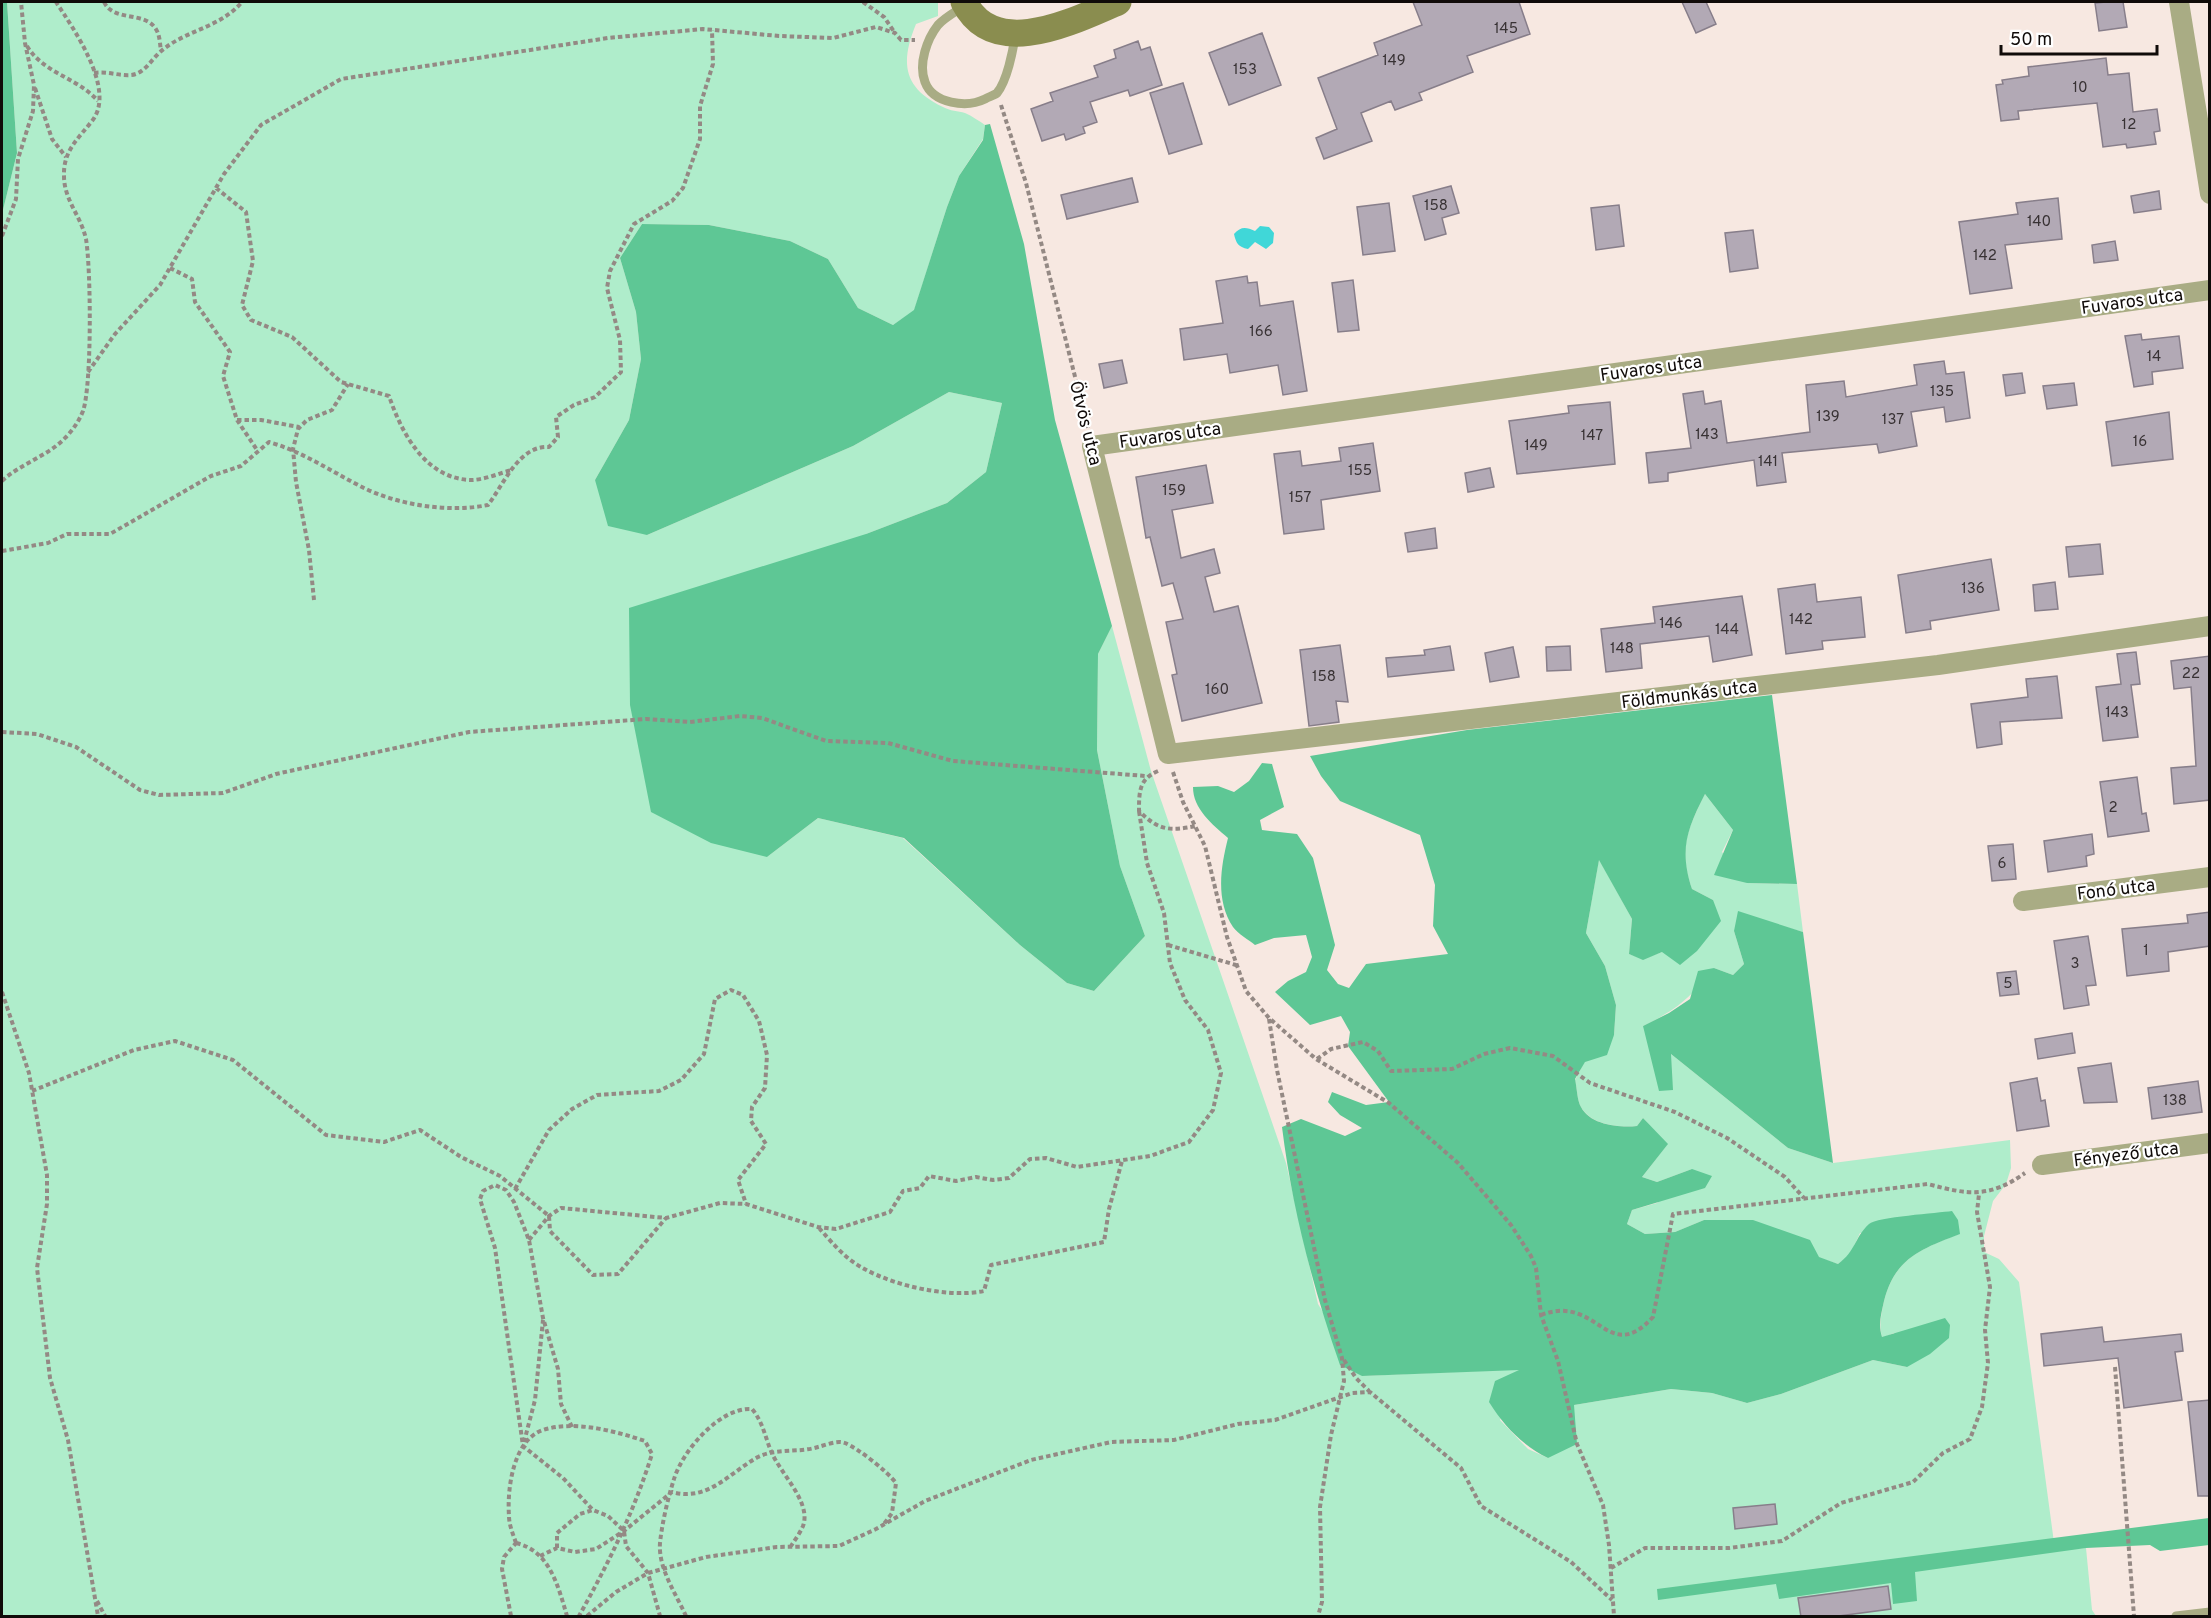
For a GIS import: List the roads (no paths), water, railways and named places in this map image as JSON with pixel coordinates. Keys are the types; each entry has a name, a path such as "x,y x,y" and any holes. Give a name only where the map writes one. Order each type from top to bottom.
{"street":[{"path":"965,3 980,19 996,29 1016,34 1054,28 1118,2"},
{"path":"2179,2 2210,194"},
{"name":"Fuvaros utca","path":"1092,446 2210,290"},
{"name":"Ötvös utca","path":"1092,446 1170,760"},
{"name":"Földmunkás utca","path":"1170,760 1938,665 2210,626"},
{"name":"Fonó utca","path":"2023,901 2210,877"},
{"name":"Fényező utca","path":"2042,1165 2210,1143"}],"lane":[{"path":"965,3 939,23 928,40 923,59 925,82 935,95 953,103 976,104 997,93 1011,59 1016,34"},
{"path":"2176,1617 2210,1612"}],"water":[{"path":"1260,226 1269,227 1274,233 1273,243 1266,249 1255,242 1248,249 1238,244 1234,234 1237,231 1244,228 1255,231"}]}
